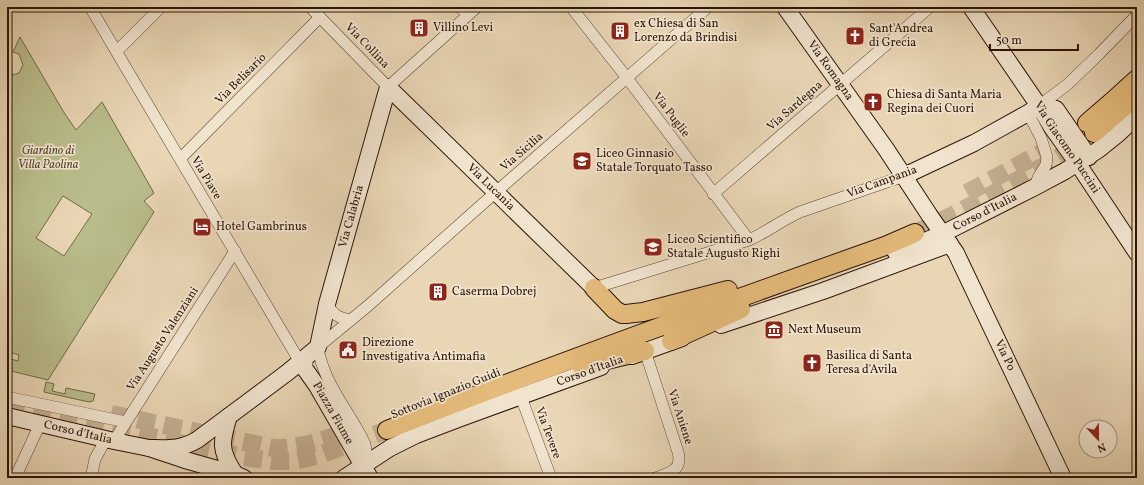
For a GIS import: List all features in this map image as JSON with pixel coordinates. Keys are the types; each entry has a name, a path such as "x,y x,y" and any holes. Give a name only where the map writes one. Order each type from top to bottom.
{"main road":[{"path":"1137,79 1116,98 1090,128 1137,95"},
{"name":"Corso d'Italia","path":"911,228 885,246 509,376 728,290 844,249 911,228"},
{"path":"671,341 840,262"},
{"path":"594,288 615,310 622,314 643,312 728,290"},
{"path":"509,376 645,351"},
{"name":"Sottovia Ignazio Guidi","path":"385,425 509,376"}],"street":[{"name":"Via Piave","path":"90,7 300,362"},
{"path":"117,51 161,7"},
{"name":"Via Collina","path":"310,7 388,87"},
{"path":"460,7 468,15"},
{"path":"388,87 477,7"},
{"name":"Via Puglie","path":"571,7 627,78 749,240"},
{"name":"Via Sicilia","path":"318,347 352,320 708,7"},
{"name":"Via Romagna","path":"785,7 886,149 946,239"},
{"name":"Via Sardegna","path":"713,194 930,7"},
{"name":"Via Giacomo Puccini","path":"971,7 1033,110 1084,160 1137,254"},
{"name":"Via Campania","path":"594,288 757,237 800,212 904,176 974,143 1033,110 1068,84 1137,15"},
{"name":"Via Belisario","path":"180,159 320,17"},
{"name":"Via Lucania","path":"388,87 594,288"},
{"name":"Via Calabria","path":"318,347 327,304 388,87"},
{"path":"1033,110 1047,157 1046,165 1038,178 1035,188"},
{"name":"Corso d'Italia","path":"367,472 390,448 416,435 671,341 823,291 946,239 1084,160 1118,134 1137,116"},
{"name":"Via Po","path":"946,239 956,253 967,275 1063,478"},
{"name":"Via Augusto Valenziani","path":"91,478 96,460 110,440 126,422 235,251"},
{"path":"327,304 332,312 337,316 352,320"},
{"path":"300,362 318,347"},
{"name":"Piazza Fiume","path":"318,347 320,362 365,444 367,472"},
{"name":"Via Aniene","path":"645,351 680,460 674,470 655,478"},
{"name":"Corso d'Italia","path":"149,448 176,448 187,446 278,380 300,362"},
{"name":"Piazza Fiume","path":"300,362 326,374"},
{"name":"Piazza Fiume","path":"300,362 317,386 367,472"},
{"name":"Corso d'Italia","path":"7,397 126,422"},
{"name":"Via Tevere","path":"521,397 550,478"},
{"name":"Corso d'Italia","path":"7,416 149,448 189,462 239,476"},
{"path":"229,416 224,434 223,450 228,463 239,476"},
{"path":"15,478 40,424"},
{"path":"344,478 367,472"}],"green space":[{"name":"Giardino di Villa Paolina","path":"20,37 63,111 76,130 102,102 154,193 144,201 154,212 48,380 7,370 7,358 18,361 19,355 9,352 12,343 7,343 7,75 9,76 19,73 23,65 19,54 13,52","holes":["63,196 92,214 64,256 36,238"]},
{"path":"46,382 54,384 52,391 65,394 66,388 95,394 93,401 89,402 44,392"}],"tunnel":[{"path":"915,233 999,191 1055,160 1082,142"},
{"path":"967,193 1041,153"},
{"path":"7,405 244,457 273,461 291,461 320,455 387,430"},
{"path":"111,414 274,448 305,445 355,429"}],"place":[{"name":"Villino Levi","path":"419,28"},
{"name":"ex Chiesa di San Lorenzo da Brindisi","path":"620,31"},
{"name":"Sant'Andrea di Grecia","path":"855,36"},
{"name":"Chiesa di Santa Maria Regina dei Cuori","path":"873,102"},
{"name":"Liceo Ginnasio Statale Torquato Tasso","path":"582,161"},
{"name":"Hotel Gambrinus","path":"202,227"},
{"name":"Liceo Scientifico Statale Augusto Righi","path":"653,247"},
{"name":"Caserma Dobrej","path":"438,292"},
{"name":"Next Museum","path":"774,330"},
{"name":"Direzione Investigativa Antimafia","path":"348,350"},
{"name":"Basilica di Santa Teresa d'Avila","path":"812,363"}]}
